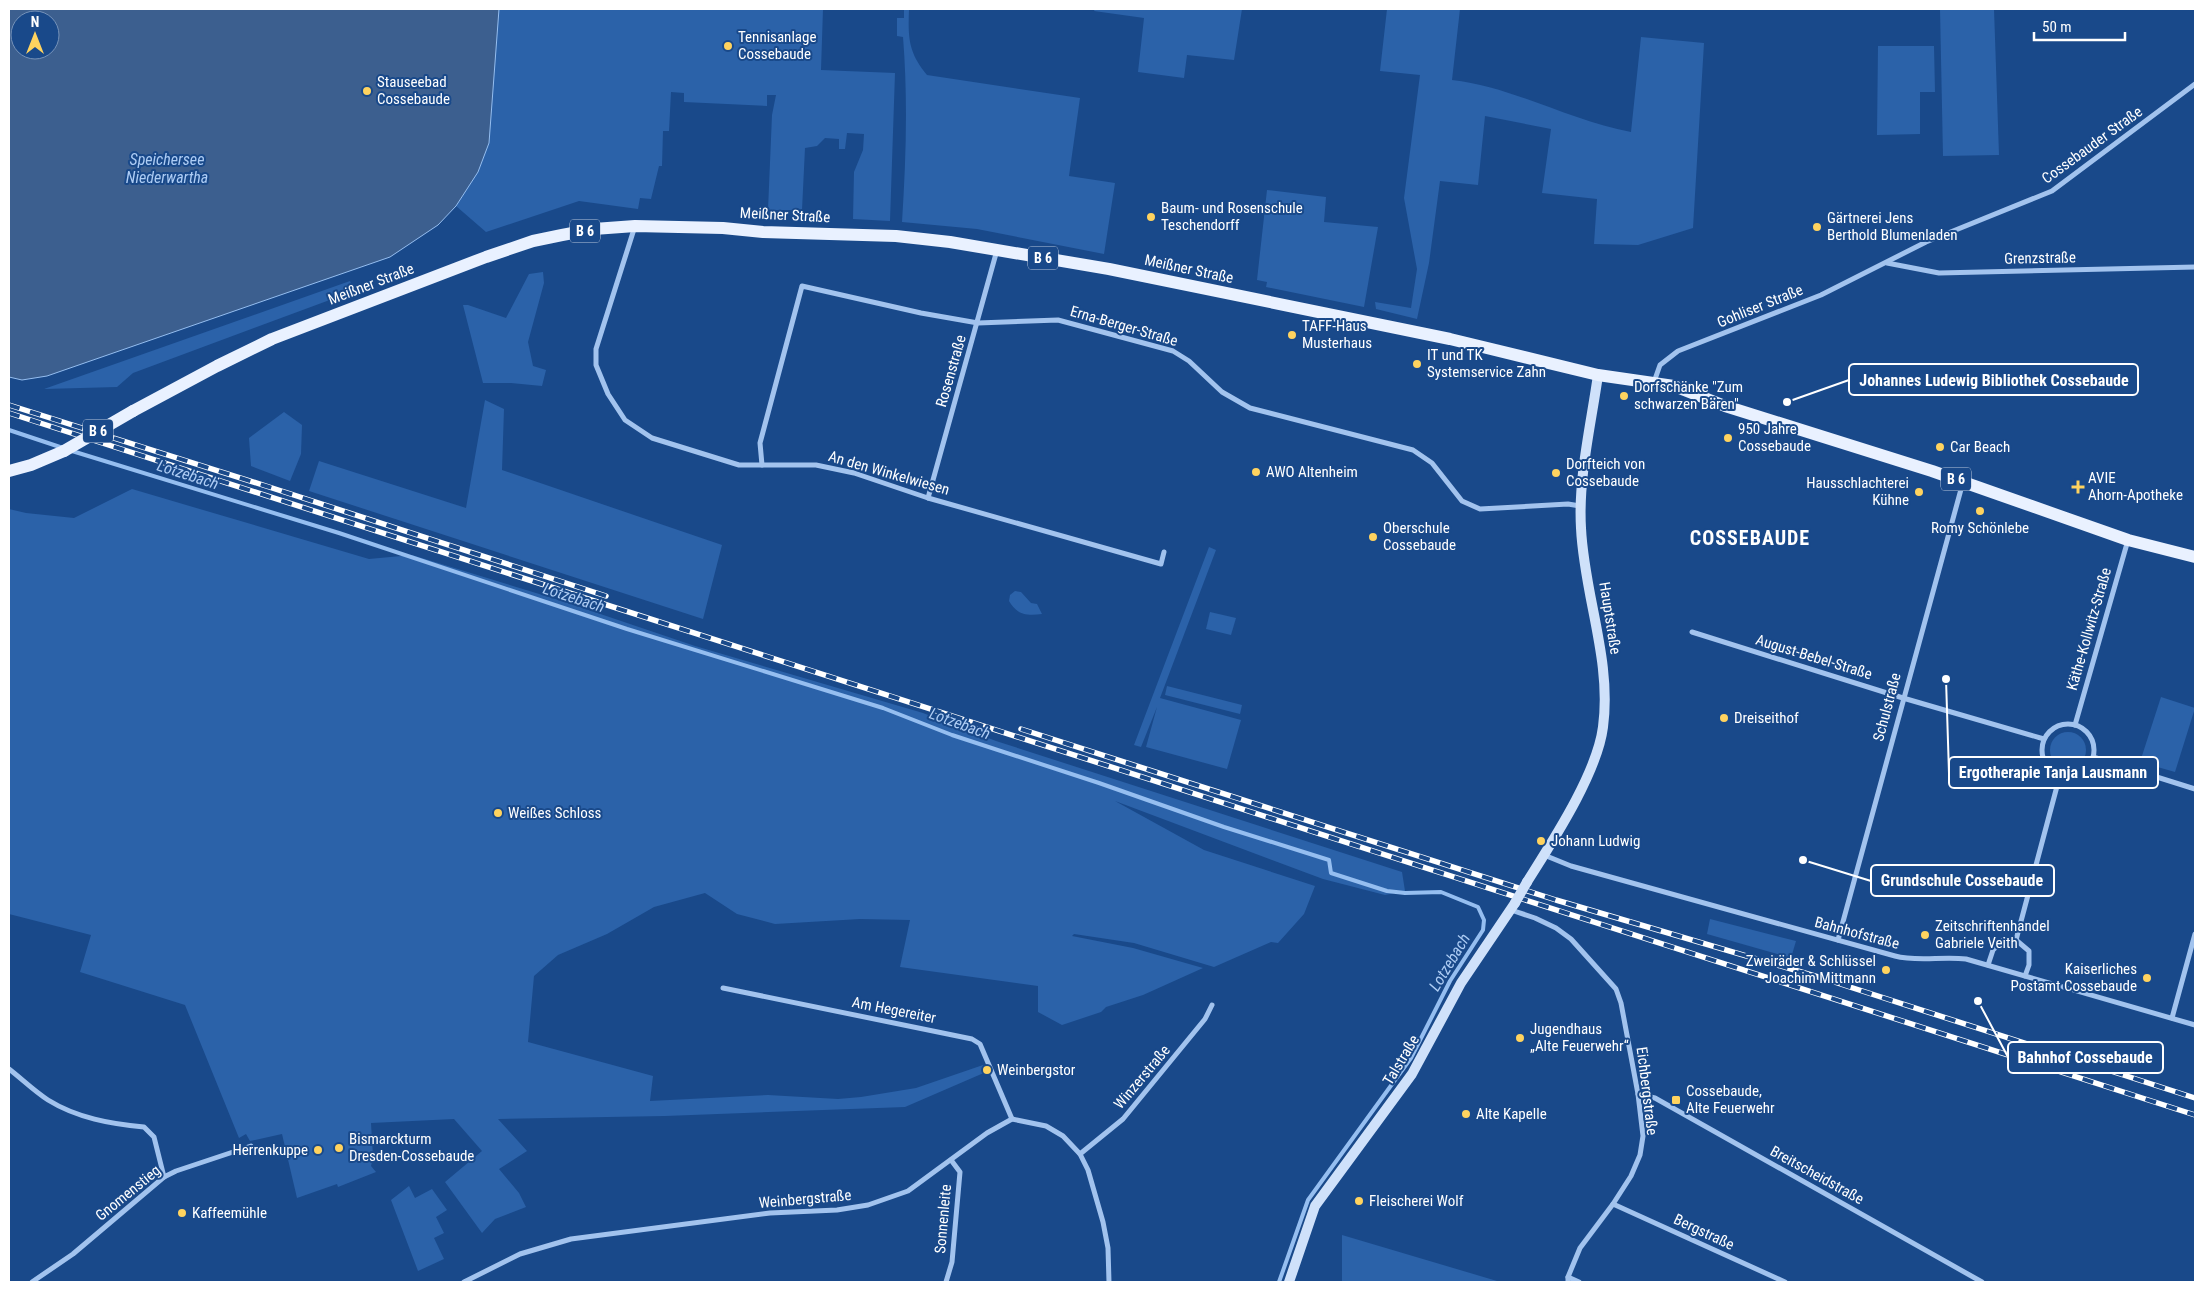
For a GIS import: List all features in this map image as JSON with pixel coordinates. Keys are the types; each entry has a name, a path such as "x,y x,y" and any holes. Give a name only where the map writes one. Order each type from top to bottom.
{"main road":[{"name":"Meißner Straße","path":"9,471 31,465 64,451 133,411 272,339 486,257 533,241 594,229 635,226 896,236 997,250 1118,271 1413,331 1598,374"},
{"name":"B 6","path":"1598,374 1674,386 1725,406 1963,482 2128,540 2195,557"}],"street":[{"name":"Cossebauder Straße","path":"1887,263 1926,242 2052,191 2195,84"},
{"name":"An den Winkelwiesen","path":"635,226 596,349 596,365 608,394 625,420 652,438 738,464 816,465 854,473 928,498 1162,564 1164,552"},
{"name":"Rosenstraße","path":"928,498 997,250"},
{"name":"Grenzstraße","path":"1887,263 1939,273 2195,267"},
{"name":"Gohliser Straße","path":"1654,382 1660,365 1678,351 1821,295 1887,263"},
{"name":"Erna-Berger-Straße","path":"762,465 760,443 802,286 920,313 978,323 1058,320 1173,351 1189,361 1222,392 1250,408 1413,450 1432,463 1462,501 1480,508 1568,504 1581,506"},
{"name":"Hauptstraße","path":"1544,855 1570,810 1596,756 1603,728 1604,700 1600,646 1581,529 1581,506 1598,374"},
{"name":"Schulstraße","path":"1838,940 1963,482"},
{"name":"Käthe-Kollwitz-Straße","path":"2075,725 2128,540"},
{"name":"August-Bebel-Straße","path":"1692,632 1903,698 2044,739"},
{"path":"2075,725 2084,729 2091,737 2094,747 2093,757 2089,766 2081,773 2071,776 2060,775 2050,770 2044,761 2042,750 2044,739 2057,726 2075,725"},
{"path":"2093,757 2195,789"},
{"path":"2016,940 2060,775"},
{"name":"Talstraße","path":"1289,1282 1315,1206 1412,1074 1461,983 1513,907 1544,855"},
{"name":"Bahnhofstraße","path":"1544,855 1571,866 1903,958 1949,957 1988,965 2195,1025"},
{"name":"Eichbergstraße","path":"1513,907 1563,933 1593,962 1616,989 1621,1004 1638,1094 1643,1136 1640,1155 1631,1176 1613,1204 1580,1248 1568,1280"},
{"path":"2172,1018 2195,934"},
{"path":"1988,965 1993,950 2003,940 2016,940 2028,951 2029,964 2025,976"},
{"name":"Am Hegereiter","path":"722,988 972,1039 980,1044 1012,1119"},
{"name":"Winzerstraße","path":"1080,1154 1123,1119 1205,1019 1212,1005"},
{"path":"9,1068 49,1100 89,1118 112,1124 144,1127 154,1138 164,1177"},
{"name":"Breitscheidstraße","path":"1638,1094 1655,1098 1982,1282"},
{"path":"1012,1119 1046,1126 1064,1136 1080,1154 1088,1170 1103,1222 1108,1248 1109,1282"},
{"name":"Weinbergstraße","path":"464,1282 520,1254 571,1239 770,1213 860,1207 908,1190 987,1133 1012,1119"},
{"name":"Gnomenstieg","path":"32,1282 73,1254 164,1177 176,1170 251,1146"},
{"name":"Sonnenleite","path":"946,1282 952,1262 960,1172 951,1160"},
{"name":"Bergstraße","path":"1613,1204 1785,1282"},
{"path":"1568,1280 1579,1282"}],"shaded area":[{"path":"212,9 823,9 821,70 895,73 890,221 853,219 854,172 863,150 864,134 847,133 845,149 839,149 839,139 825,138 817,146 805,148 802,210 768,210 772,115 776,95 767,95 767,106 684,102 684,93 671,92 669,131 663,131 662,166 659,166 651,199 640,198 638,209 579,201 486,232 456,206 472,181"},
{"path":"904,9 909,9 910,44 916,59 927,75 1080,98 1069,176 1115,183 1104,254 977,229 902,222 906,83 903,37 897,36 897,18 904,18"},
{"path":"1095,9 1242,9 1234,60 1187,55 1184,78 1138,72 1144,18 1094,11"},
{"path":"1387,9 1460,9 1452,80 1498,90 1608,127 1631,132 1641,37 1704,43 1693,228 1638,245 1594,244 1597,199 1542,193 1551,129 1485,116 1478,185 1440,181 1429,263 1417,319 1376,309 1375,302 1411,308 1417,269 1404,198 1420,75 1380,71"},
{"path":"1940,9 1994,9 1999,155 1943,156"},
{"path":"1878,46 1934,46 1935,92 1920,92 1920,134 1877,135"},
{"path":"1267,190 1326,197 1324,222 1378,227 1364,307 1266,287 1267,282 1257,280"},
{"path":"543,272 544,283 528,342 533,366 546,370 542,386 483,383 463,305 506,318 529,274"},
{"path":"350,281 354,291 133,373 117,387 44,389"},
{"path":"485,400 504,409 502,470 722,545 703,619 309,491 319,461 466,508"},
{"path":"284,412 302,425 301,454 290,481 251,466 249,438"},
{"path":"132,489 369,559 412,555 559,600 695,646 923,713 996,741 1402,872 1405,891 1385,895 1323,879 1115,801 1204,850 1315,886 1304,914 1278,943 1271,942 1214,967 1134,943 1074,934 1072,936 1133,948 1203,968 1143,995 1106,1007 1101,1012 1062,1025 1038,1012 1038,986 900,967 910,920 860,919 775,924 737,914 705,893 654,907 607,934 558,955 534,976 528,1042 653,1076 650,1101 768,1095 838,1099 916,1088 983,1065 986,1072 905,1107 665,1116 498,1119 527,1151 499,1169 519,1193 526,1207 495,1219 482,1233 445,1182 482,1151 454,1119 371,1123 373,1157 371,1166 376,1172 338,1187 337,1184 297,1198 282,1134 250,1141 246,1134 239,1138 185,1005 80,972 91,935 9,914 9,509 26,513 74,518"},
{"path":"1209,547 1216,550 1160,698 1241,720 1227,769 1146,747 1157,707 1141,747 1134,745"},
{"path":"1015,591 1021,592 1031,603 1037,604 1042,614 1023,614 1015,609 1009,601 1010,595"},
{"path":"1210,612 1236,618 1231,635 1206,629"},
{"path":"1167,686 1242,705 1240,714 1165,695"},
{"path":"2161,697 2195,708 2175,772 2140,762"},
{"path":"2068,732 2081,737 2086,750 2081,763 2068,768 2055,763 2050,750 2055,737"},
{"path":"1710,919 1796,941 1791,958 1707,934"},
{"path":"409,1186 415,1198 432,1189 447,1210 436,1217 444,1233 434,1238 444,1259 418,1271 391,1200"},
{"path":"1342,1235 1497,1281 1342,1282"}],"water":[{"name":"Speichersee Niederwartha","path":"9,9 499,9 489,143 478,172 456,206 438,225 390,257 47,376 22,380 9,377"}],"waterway":[{"name":"Lotzebach","path":"9,430 63,448"},
{"name":"Lotzebach","path":"72,451 339,533 627,629 883,708 952,735 1099,783 1224,827 1329,860 1331,873 1387,891 1405,893 1441,892 1478,907 1484,920 1483,930 1450,981 1411,1058 1308,1200 1279,1282"}],"railway":[{"path":"9,405 606,596"},
{"path":"9,413 2195,1115"},
{"path":"1021,729 1556,900 1825,979 2195,1098"}],"place":[{"name":"Tennisanlage Cossebaude","path":"728,46"},
{"name":"Stauseebad Cossebaude","path":"367,91"},
{"name":"Baum- und Rosenschule Teschendorff","path":"1151,217"},
{"name":"Gärtnerei Jens Berthold Blumenladen","path":"1817,227"},
{"name":"TAFF-Haus Musterhaus","path":"1292,335"},
{"name":"IT und TK Systemservice Zahn","path":"1417,364"},
{"name":"Dorfschänke \"Zum schwarzen Bären\"","path":"1624,396"},
{"name":"Johannes Ludewig Bibliothek Cossebaude","path":"1787,402"},
{"name":"950 Jahre Cossebaude","path":"1728,438"},
{"name":"Car Beach","path":"1940,447"},
{"name":"AWO Altenheim","path":"1256,472"},
{"name":"Dorfteich von Cossebaude","path":"1556,473"},
{"name":"AVIE Ahorn-Apotheke","path":"2078,487"},
{"name":"Hausschlachterei Kühne","path":"1919,492"},
{"name":"Romy Schönlebe","path":"1980,511"},
{"name":"Oberschule Cossebaude","path":"1373,537"},
{"name":"Ergotherapie Tanja Lausmann","path":"1946,679"},
{"name":"Dreiseithof","path":"1724,718"},
{"name":"Weißes Schloss","path":"498,813"},
{"name":"Johann Ludwig","path":"1541,841"},
{"name":"Grundschule Cossebaude","path":"1803,860"},
{"name":"Zeitschriftenhandel Gabriele Veith","path":"1925,935"},
{"name":"Zweiräder & Schlüssel Joachim Mittmann","path":"1886,970"},
{"name":"Kaiserliches Postamt Cossebaude","path":"2147,978"},
{"name":"Bahnhof Cossebaude","path":"1978,1001"},
{"name":"Jugendhaus „Alte Feuerwehr“","path":"1520,1038"},
{"name":"Weinbergstor","path":"987,1070"},
{"name":"Cossebaude, Alte Feuerwehr","path":"1676,1100"},
{"name":"Alte Kapelle","path":"1466,1114"},
{"name":"Bismarckturm Dresden-Cossebaude","path":"339,1148"},
{"name":"Herrenkuppe","path":"318,1150"},
{"name":"Fleischerei Wolf","path":"1359,1201"},
{"name":"Kaffeemühle","path":"182,1213"}],"district":[{"name":"COSSEBAUDE","path":"1750,538"}]}
